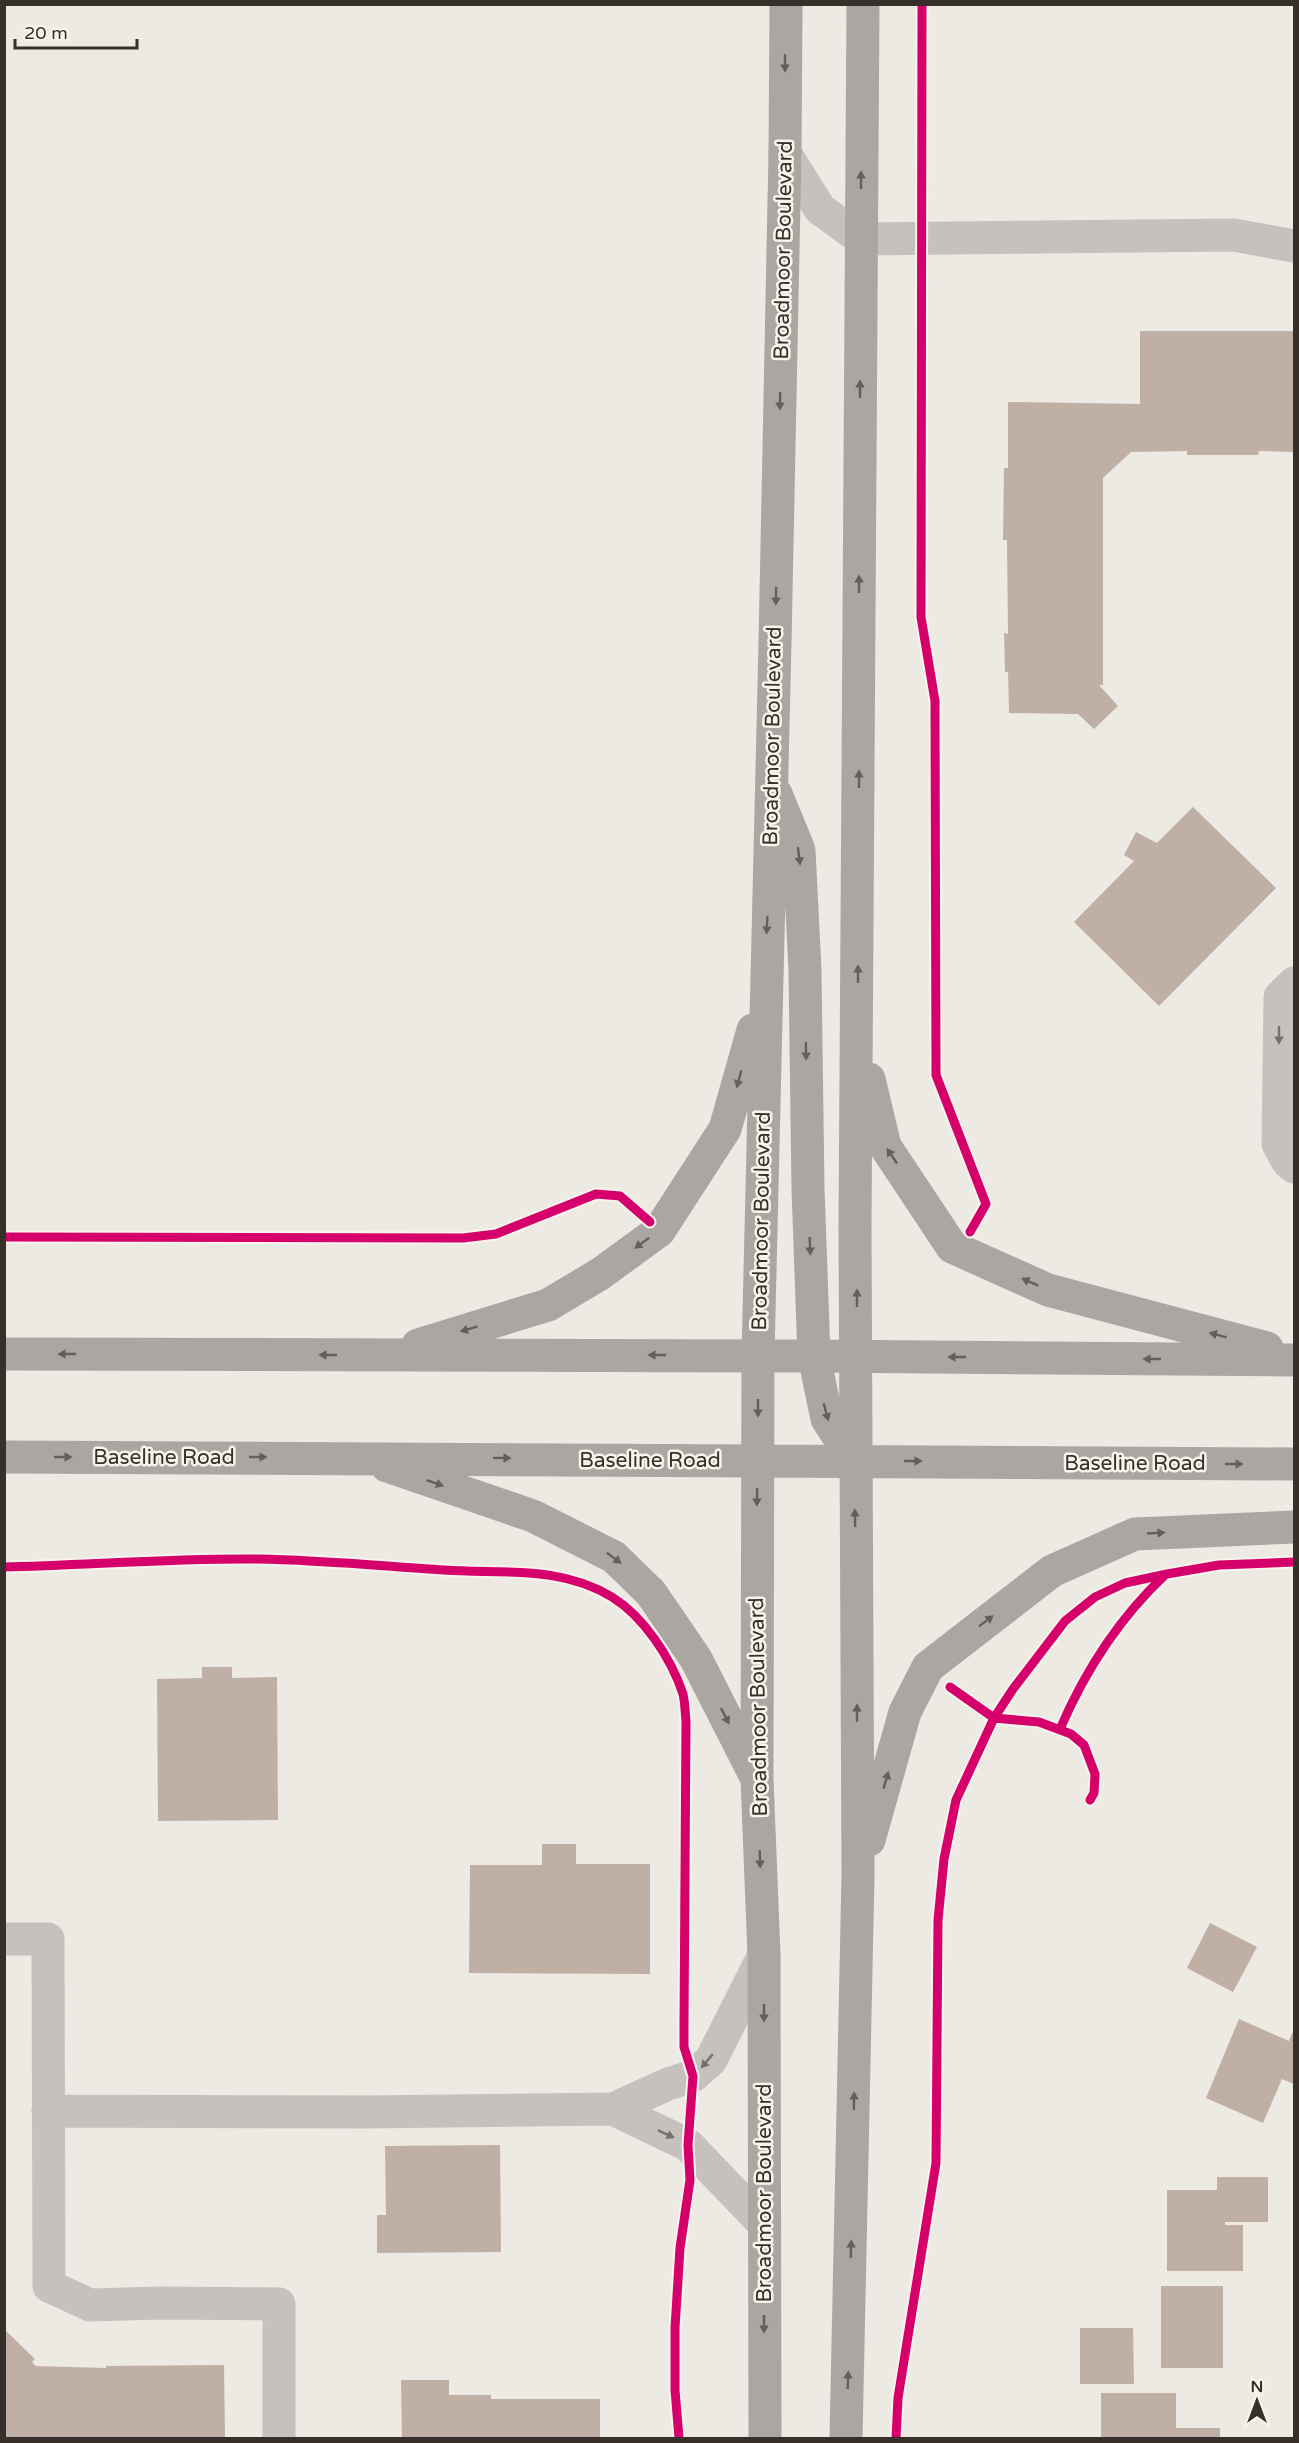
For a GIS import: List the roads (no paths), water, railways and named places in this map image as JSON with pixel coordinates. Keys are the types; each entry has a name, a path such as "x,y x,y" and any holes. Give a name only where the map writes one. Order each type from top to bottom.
{"main road":[{"name":"Broadmoor Boulevard","path":"765,2439 764,1955 757,1779 757,1461 785,153 786,4"},
{"path":"846,2439 858,1876 855,1462 862,4"},
{"path":"771,782 799,850 805,970 808,1189 814,1356 827,1419 855,1462"},
{"path":"387,1355 548,1305 600,1274 659,1231 725,1130 766,982"},
{"path":"857,1033 885,1146 952,1247 1048,1290 1294,1355"},
{"path":"4,1354 856,1356 1294,1360"},
{"name":"Baseline Road","path":"4,1457 359,1457 1294,1464"},
{"path":"359,1457 533,1516 614,1557 651,1593 696,1659 757,1779"},
{"path":"858,1876 905,1712 928,1667 1052,1571 1135,1534 1294,1527"},
{"path":"746,2439 764,2370"}],"lane":[{"path":"785,153 820,209 861,238 1234,234 1294,246"},
{"path":"1294,983 1280,997 1278,1144 1288,1162 1294,1167"},
{"path":"4,1939 48,1939 49,2286 90,2305 279,2304 279,2439"},
{"path":"48,2111 367,2112 613,2109 668,2084 693,2076 711,2060 764,1955"},
{"path":"613,2109 688,2145 763,2223"}]}
